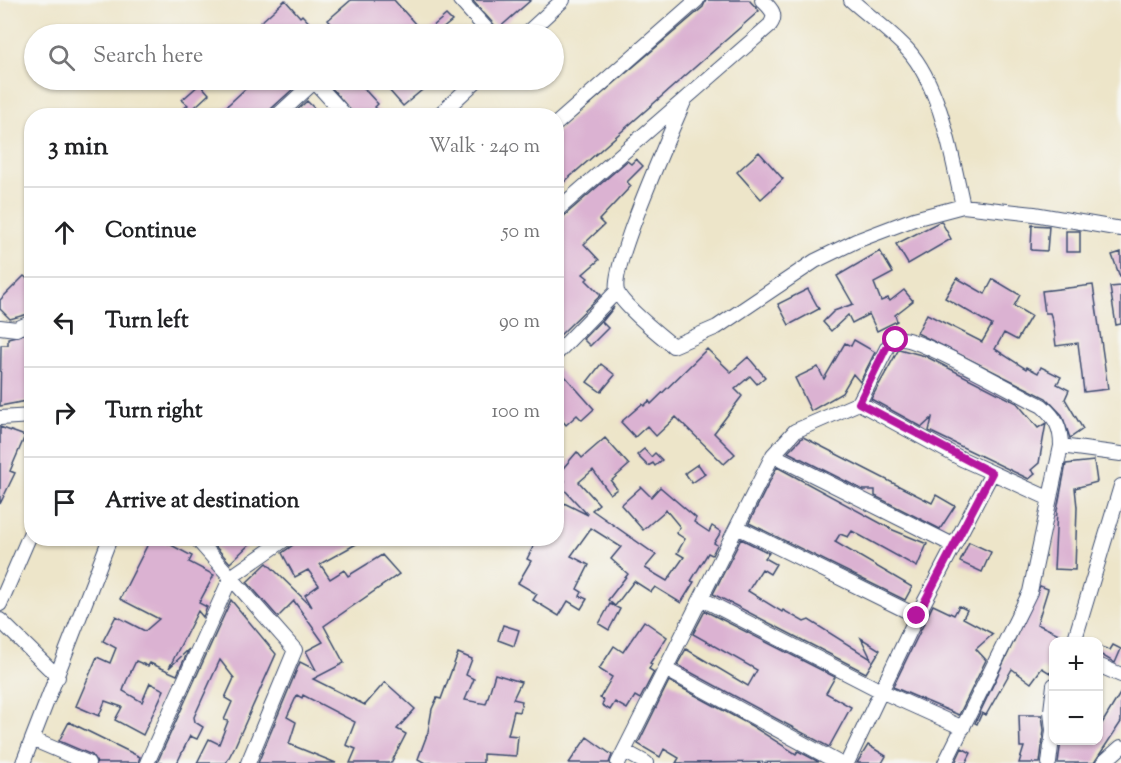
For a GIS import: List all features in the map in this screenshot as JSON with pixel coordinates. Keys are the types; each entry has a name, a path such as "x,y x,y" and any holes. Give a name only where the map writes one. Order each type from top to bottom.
{"street":[{"path":"460,0 482,24"},
{"path":"537,24 563,0"},
{"path":"564,116 697,0"},
{"path":"564,204 770,25 774,19 774,13 762,0"},
{"path":"851,0 908,50 926,76 945,129 963,206"},
{"path":"285,108 304,90"},
{"path":"323,90 339,108"},
{"path":"447,108 466,90"},
{"path":"564,343 617,291 620,265 630,232 685,99"},
{"path":"617,291 673,346 717,327 825,256 914,219 963,206 1034,214 1121,229"},
{"path":"0,327 16,329 24,326"},
{"path":"646,763 621,757 667,670 773,455 795,431 859,403 890,343 900,339 909,340 1042,406 1057,422 1061,431 1061,446 1048,498 1030,592 945,763"},
{"path":"859,403 992,473 1048,498"},
{"path":"0,418 24,416"},
{"path":"1061,446 1121,454"},
{"path":"773,455 953,545"},
{"path":"847,763 883,692 917,616 992,473"},
{"path":"1076,637 1121,486"},
{"path":"737,527 917,616"},
{"path":"0,604 25,546"},
{"path":"23,763 34,740 107,546"},
{"path":"203,546 295,650 248,763"},
{"path":"147,763 231,577 276,546"},
{"path":"702,599 883,692 963,728"},
{"path":"0,620 58,677"},
{"path":"1103,667 1121,675"},
{"path":"667,670 839,763"},
{"path":"1048,763 1053,730 1053,691"},
{"path":"34,740 88,763"},
{"path":"1103,763 1121,747"}],"building":[{"path":"285,0 300,17 302,15 311,24 263,24 261,22"},
{"path":"351,0 394,0 415,24 332,24 328,20"},
{"path":"472,0 531,0 504,24 494,24"},
{"path":"706,0 749,0 759,11 564,182 564,126 703,7"},
{"path":"446,15 452,21 448,24 436,24"},
{"path":"193,90 205,90 209,94 196,108 184,108 188,105 182,100"},
{"path":"244,90 292,90 272,108 225,108"},
{"path":"333,90 365,90 378,104 376,108 348,108"},
{"path":"389,90 422,90 403,106"},
{"path":"307,101 314,108 300,108"},
{"path":"759,152 783,179 761,199 737,172"},
{"path":"636,159 643,166 627,182 631,186 599,220 604,225 584,244 599,260 583,274 601,295 564,331 564,216 627,161 631,164"},
{"path":"941,221 951,239 908,264 896,244"},
{"path":"1032,225 1049,226 1047,251 1031,250"},
{"path":"1066,231 1080,231 1080,252 1066,252"},
{"path":"880,251 893,273 874,283 881,301 888,298 890,301 904,290 913,301 895,315 897,321 877,331 869,314 852,323 848,315 831,331 823,322 834,311 853,304 837,276"},
{"path":"1121,252 1121,277 1120,277 1112,255"},
{"path":"24,276 24,315 10,319 0,309 0,300"},
{"path":"957,278 985,294 993,279 1020,295 1014,306 1031,316 1017,340 1004,333 995,349 1026,369 1027,367 1038,373 1041,367 1061,377 1057,384 1069,390 1065,399 1083,429 1070,438 1062,415 1046,398 917,333 927,314 982,342 992,325 945,298"},
{"path":"1093,285 1108,389 1084,392 1078,343 1056,346 1053,322 1050,313 1045,313 1042,291"},
{"path":"1121,286 1121,324 1116,325 1110,287"},
{"path":"808,289 819,309 789,325 778,304"},
{"path":"614,307 602,322 608,328 590,346 583,339"},
{"path":"24,334 24,402 0,406 1,345 8,345 8,338"},
{"path":"854,340 875,352 860,382 853,374 842,393 811,411 795,378 818,367 824,379 845,343 851,346"},
{"path":"707,349 731,372 748,357 765,377 757,384 750,376 735,389 742,396 714,433 735,454 724,464 676,417 656,436 647,426 635,437 621,422 642,404 644,406 649,401 651,404"},
{"path":"899,349 925,356 1017,403 1038,428 1046,423 1039,463 1031,470 1035,474 1029,479 929,431 932,418 922,427 871,399"},
{"path":"601,364 615,375 601,392 587,382"},
{"path":"564,375 594,409 582,420 577,415 566,425 564,423"},
{"path":"0,427 24,436 24,438 10,471 15,473 0,504"},
{"path":"803,437 932,503 936,495 955,506 940,529 875,496 875,490 863,490 788,452"},
{"path":"605,438 629,465 611,481 617,489 610,494 593,470 579,482 599,504 592,510 656,555 645,568 667,581 684,557 677,553 685,539 676,533 680,527 666,510 643,530 621,505 641,487 651,497 660,487 696,518 694,522 709,532 712,526 721,532 714,543 717,545 712,555 708,553 681,603 655,587 651,592 634,581 615,606 608,600 628,574 611,559 621,547 591,528 571,556 589,565 577,589 582,592 580,596 587,599 581,609 568,601 559,616 533,600 537,594 518,583 531,561 527,559 534,546 564,546 564,503 588,515 564,489 564,467 577,452 582,458"},
{"path":"644,449 651,457 655,453 662,460 655,466 653,463 648,466 637,455"},
{"path":"1094,461 1097,482 1075,488 1077,507 1075,570 1054,569 1057,510 1066,464"},
{"path":"698,464 705,474 692,483 685,473"},
{"path":"777,467 893,530 927,544 917,567 852,531 848,537 840,534 835,542 912,587 905,600 749,523"},
{"path":"741,539 769,553 765,558 776,564 770,574 762,569 748,591 782,612 783,610 804,622 809,620 871,659 861,638 880,650 866,673 713,594"},
{"path":"969,542 991,552 982,572 960,562"},
{"path":"147,546 173,546 192,556 189,562 214,575 199,603 207,607 203,617 198,611 169,668 189,649 177,675 150,663 148,666 136,661 126,682 123,691 142,702 150,683 164,690 143,735 115,720 122,707 105,701 99,716 76,706 97,657 110,663 116,648 103,641 116,616 145,631 159,619 120,599"},
{"path":"215,546 248,546 230,563"},
{"path":"292,546 353,546 320,564 330,579 344,570 348,576 382,555 399,574 324,626 344,663 313,679 365,705 385,682 415,709 397,729 406,734 391,763 350,763 356,749 346,745 355,722 303,695 302,698 297,695 287,717 296,722 289,744 336,763 258,763 300,662 316,670 306,651 323,642 294,601 278,617 247,582 267,563 312,607 305,595 319,585 308,570 295,577 282,553"},
{"path":"1040,586 1048,589 1037,624 1059,634 1057,637 1049,637 1049,672 1042,668 1031,683 1012,669 986,715 982,713 977,724 975,723"},
{"path":"231,600 276,654 235,746 226,763 197,763 209,739 219,744 228,721 224,720 232,702 225,698 234,678 220,660 194,717 195,722 203,727 197,739 190,736 177,763 157,763"},
{"path":"610,604 620,609 609,630 599,624"},
{"path":"933,605 954,615 959,606 967,610 963,618 993,634 976,649 986,660 959,715 893,687"},
{"path":"705,611 835,677 826,693 851,707 829,747 677,665 686,649 748,686 757,670 693,634"},
{"path":"644,621 667,637 650,663 652,664 649,669 654,672 640,699 635,696 627,709 615,702 610,710 602,705 604,700 600,698 612,677 599,669 614,646 623,652"},
{"path":"503,625 519,630 514,646 498,640"},
{"path":"1113,645 1121,649 1115,663 1103,656 1103,648 1110,650"},
{"path":"458,653 472,659 466,675 474,679 465,700 486,704 495,674 521,682 513,699 522,701 519,712 514,711 508,735 518,736 516,756 483,754 483,763 425,763 418,759 428,732 432,709 437,698 441,699"},
{"path":"669,681 752,726 796,754 798,751 819,762 676,763 679,758 664,749 660,757 638,744"},
{"path":"1121,692 1121,722 1094,763 1058,763 1060,745 1103,745 1103,722"},
{"path":"1019,715 1042,715 1044,730 1040,763 1019,763 1024,747 1020,747"},
{"path":"69,722 140,757 138,763 97,763 92,755 59,741"},
{"path":"587,737 612,755 609,763 569,763"},
{"path":"868,745 886,756 882,763 857,763"},
{"path":"962,748 971,753 966,763 955,763"}],"route":[{"path":"896,340 886,348 859,403 992,473 917,616"}]}
